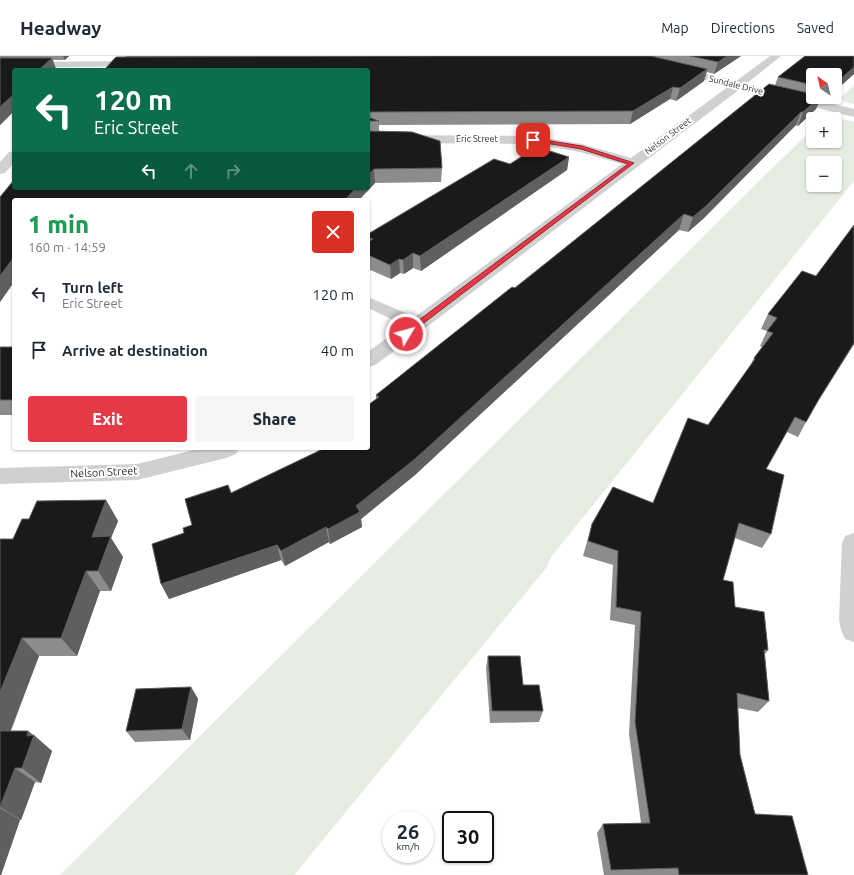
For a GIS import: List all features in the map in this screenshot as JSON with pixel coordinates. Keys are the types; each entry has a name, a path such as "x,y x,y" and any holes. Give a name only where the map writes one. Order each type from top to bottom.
{"street":[{"name":"Sundale Drive","path":"619,56 854,113"},
{"name":"Nelson Street","path":"370,360 776,56"},
{"path":"0,65 97,63 152,64"},
{"name":"Eric Street","path":"370,139 533,140 582,148 632,163"},
{"path":"0,170 12,157"},
{"path":"370,303 418,325"},
{"name":"Nelson Street","path":"0,476 137,472 223,450"},
{"path":"854,543 852,619 854,630"}],"shaded area":[{"path":"854,85 854,104 842,101 842,96"},
{"path":"842,119 854,122 854,181 551,557 547,567 294,875 60,875 806,135 806,148 842,148"}],"building":[{"path":"651,56 707,69 680,88 673,87 633,111 370,112 370,68 106,68 116,57"},
{"path":"690,56 727,56 718,62"},
{"path":"805,56 854,56 854,67 842,78 842,68 806,68 806,83 778,77"},
{"path":"0,58 52,58 41,68 12,68 12,96 0,107"},
{"path":"769,84 806,92 806,104 812,104 801,112 707,205 693,217 684,214 415,459 356,506 360,512 328,529 326,527 281,551 277,545 161,584 152,544 184,533 183,528 192,525 185,499 228,485 231,493 321,450 370,450 370,404 379,397 376,395 512,287 515,288"},
{"path":"370,118 379,121 370,121"},
{"path":"370,131 412,132 440,141 442,168 374,169 370,173"},
{"path":"537,147 569,157 420,256 413,253 403,260 399,259 390,265 370,256 370,241 373,239 370,238 370,233 494,159 510,164"},
{"path":"12,182 12,190 354,190 347,198 12,198 12,260 0,276 0,197"},
{"path":"854,225 854,343 806,422 795,417 766,469 784,475 771,534 739,523 723,580 733,582 735,607 764,612 768,650 764,650 769,701 737,693 740,755 755,814 792,816 808,875 679,875 678,868 611,870 603,824 650,823 635,722 641,612 616,607 618,551 588,541 592,524 613,487 653,503 688,418 708,425 773,333 767,331 777,318 768,314 802,271 816,276"},
{"path":"0,347 12,347 12,400 0,400"},
{"path":"106,500 92,537 111,536 98,571 86,571 61,638 22,638 0,692 0,539 13,539 22,519 29,519 37,501"},
{"path":"488,656 520,656 523,685 539,685 543,711 492,711"},
{"path":"191,687 182,729 126,731 136,689"},
{"path":"0,731 28,731 27,736 34,735 22,768 15,768 0,807"}],"route":[{"path":"406,334 632,163 582,148 533,140"}]}
